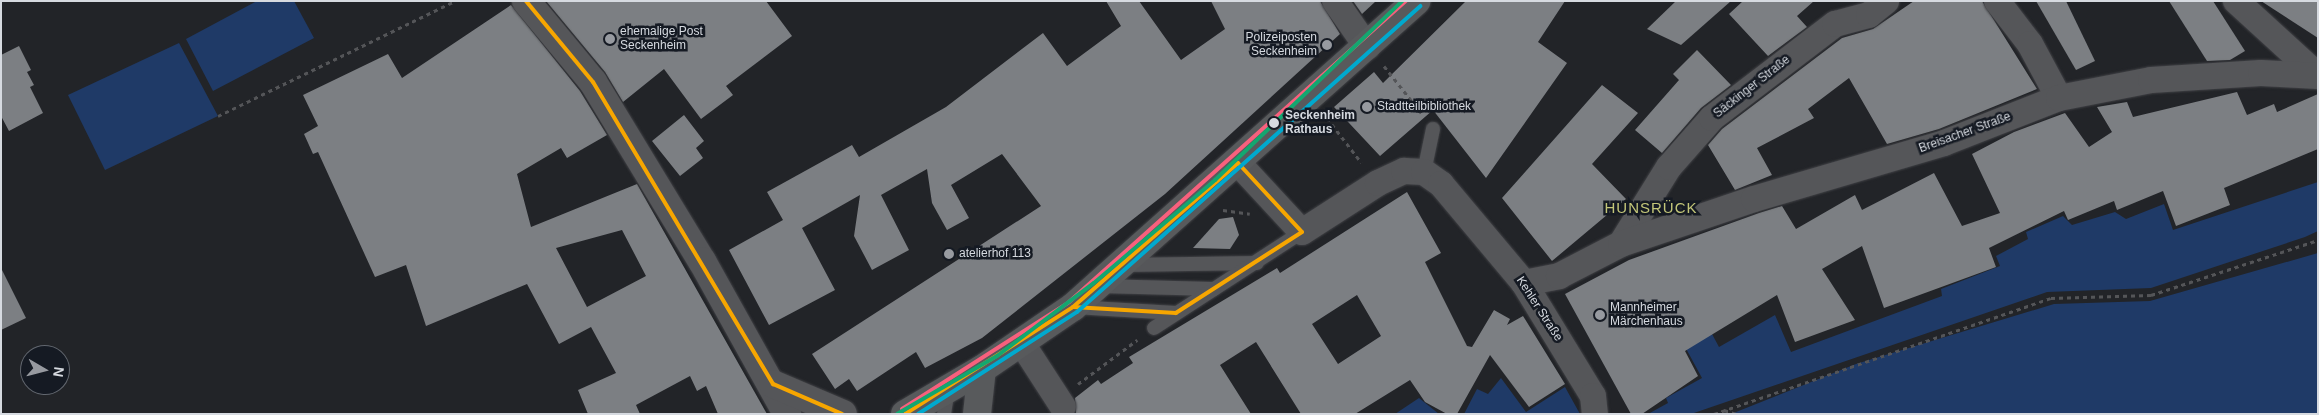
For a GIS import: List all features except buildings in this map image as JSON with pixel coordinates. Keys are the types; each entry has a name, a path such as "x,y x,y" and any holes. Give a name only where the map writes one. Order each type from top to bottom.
{"main road":[{"path":"931,407 1020,342 1073,307 1312,97 1416,1"},
{"path":"977,414 982,369"}],"street":[{"path":"526,1 593,82 773,384 787,414"},
{"path":"1335,1 1367,47"},
{"name":"Säckinger Straße","path":"1621,244 1669,167 1712,118 1835,24 1869,15 1886,1"},
{"path":"1998,1 2030,44 2059,98"},
{"path":"2236,1 2318,76"},
{"name":"Breisacher Straße","path":"1621,244 1754,199 1944,144 2059,98 2151,80 2261,72 2318,76"},
{"path":"1238,163 1302,232 1378,183 1404,172 1424,172"},
{"name":"Kehler Straße","path":"1424,172 1441,184 1524,283 1593,396 1595,414"},
{"path":"1524,283 1559,276 1621,244"},
{"path":"1020,342 1063,407"},
{"path":"773,384 843,414"}],"lane":[{"path":"1424,172 1433,128"},
{"path":"1154,328 1258,264 1302,232"},
{"path":"1123,265 1258,264"},
{"path":"1098,286 1215,290"},
{"path":"1073,307 1176,313"}],"path":[{"path":"218,116 455,1"},
{"path":"1367,47 1433,128"},
{"path":"1312,97 1378,183"},
{"path":"1714,414 2051,298 2151,295 2318,240"},
{"path":"1089,376 1154,328"},
{"path":"1724,410 1736,414"}],"shaded area":[{"path":"257,1 294,1 314,38 213,91 186,39"},
{"path":"179,43 218,116 105,170 68,95"},
{"path":"2318,182 2318,231 2305,237 2151,288 2047,292 1691,414 1648,414 1668,403 1666,398 1702,378 1683,343 1704,319 1719,347 1775,315 1791,352 1942,296 1941,289 2000,266 1996,256 2028,239 2026,232 2063,216 2072,225 2115,212 2126,219 2164,204 2173,230"},
{"path":"2318,253 2318,414 1731,414 1856,364 2054,304 2150,301"},
{"path":"1501,378 1526,412 1565,387 1580,414 1464,414 1477,389 1488,394"},
{"path":"1419,398 1439,414 1395,414"}],"transit line":[{"path":"526,1 593,82 773,384 842,414"},
{"path":"897,414 997,356 1094,283 1215,180 1402,1"},
{"path":"902,409 1069,302 1406,1"},
{"path":"918,414 1077,312 1420,6"},
{"path":"1238,163 1302,232 1176,313 1073,307 1238,163"},
{"path":"905,414 1073,307"}],"place":[{"name":"ehemalige Post Seckenheim","path":"610,39"},
{"name":"Polizeiposten Seckenheim","path":"1327,45"},
{"name":"Stadtteilbibliothek","path":"1367,107"},
{"name":"Seckenheim Rathaus","path":"1274,123"},
{"name":"atelierhof 113","path":"949,254"},
{"name":"Mannheimer Märchenhaus","path":"1600,315"}],"district":[{"name":"HUNSRÜCK","path":"1651,208"}]}
